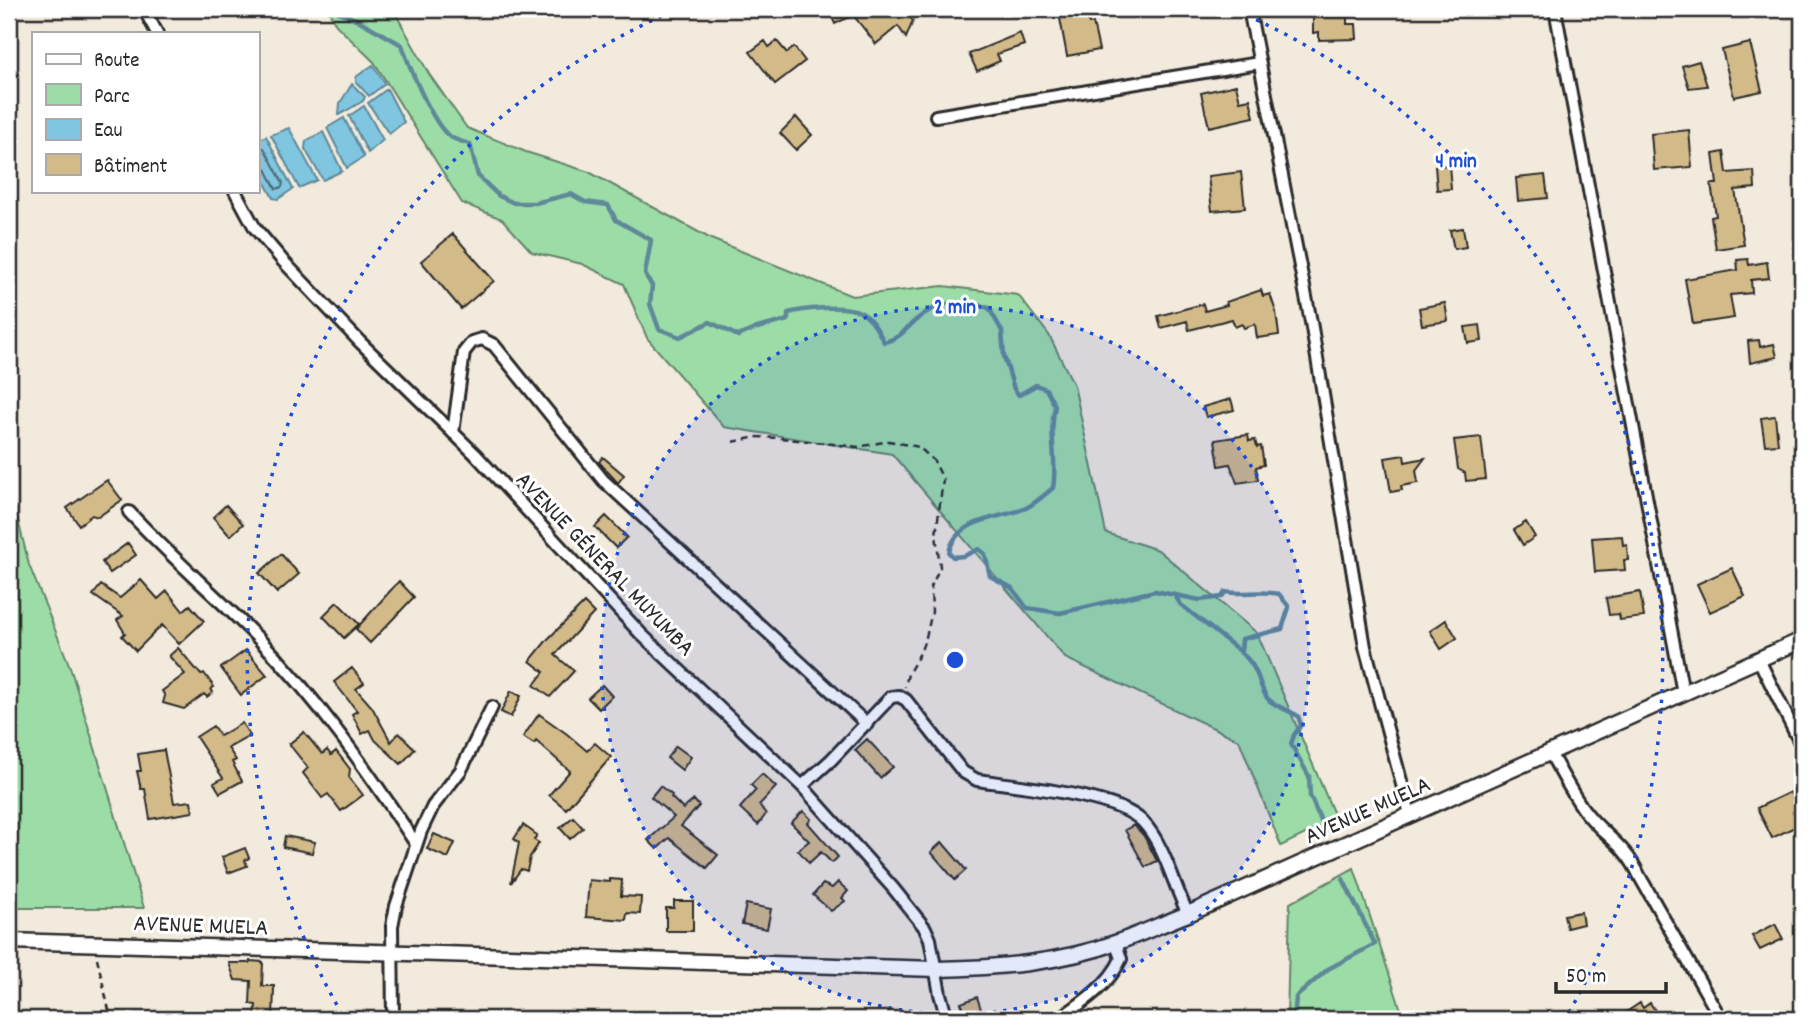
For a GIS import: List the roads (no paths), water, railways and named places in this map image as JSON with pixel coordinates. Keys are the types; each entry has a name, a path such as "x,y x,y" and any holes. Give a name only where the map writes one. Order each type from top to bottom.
{"street":[{"path":"144,9 157,32"},
{"path":"1249,9 1311,322 1365,647 1410,814"},
{"path":"1555,9 1683,693"},
{"path":"936,116 1259,63"},
{"name":"AVENUE GÉNERAL MUYUMBA","path":"235,192 255,228 283,261 360,342 453,433 641,634 802,786 893,888 930,939 947,1019"},
{"path":"453,433 464,352 472,342 482,339 494,345 603,480 867,724"},
{"path":"129,512 168,554 256,636 322,710 370,774 416,844"},
{"name":"AVENUE MUELA","path":"9,941 937,969 987,968 1028,963 1116,943 1188,914 1802,640"},
{"path":"1759,660 1802,747"},
{"path":"802,786 867,724 891,697 899,696 906,700 963,772 977,780 1114,803 1141,820 1156,840 1188,914"},
{"path":"393,1019 393,919 416,844 433,806 461,771 492,706"},
{"path":"1550,753 1584,810 1632,859 1721,1019"},
{"path":"1059,1019 1089,997 1115,971 1121,959 1116,943"}],"water":[{"path":"373,65 385,84 369,96 356,82 356,77"},
{"path":"352,84 365,97 363,101 339,115 340,103"},
{"path":"387,89 404,122 389,134 368,103"},
{"path":"364,106 383,140 368,153 349,116"},
{"path":"344,118 364,157 347,168 327,128"},
{"path":"289,128 317,180 299,188 271,135"},
{"path":"323,132 342,171 323,180 305,149 306,141"},
{"path":"266,136 293,189 278,199 273,198 259,172 259,140"}],"waterway":[{"path":"336,9 402,45 415,80 435,119 449,136 470,144 478,176 499,196 514,203 535,203 571,194 585,202 608,205 616,220 651,240 645,274 652,286 650,304 659,329 680,337 710,322 738,336 788,320 788,313 844,308 860,312 868,318 884,342 899,336 925,313 942,305 969,303 989,308 1002,331 1004,356 1014,389 1019,395 1036,385 1046,389 1055,406 1052,427 1053,488 1026,508 969,526 953,541 949,553 953,557 964,556 979,549 985,554 990,576 1012,588 1027,608 1060,613 1155,591 1200,600 1222,597 1225,592 1279,594 1289,607 1282,629 1242,639 1241,653 1252,665 1269,700 1298,716 1301,725 1291,744 1309,776 1310,796 1325,830"},
{"path":"1176,597 1180,604 1241,652"},
{"path":"1294,1019 1296,997 1328,969 1375,944 1343,879"}]}
